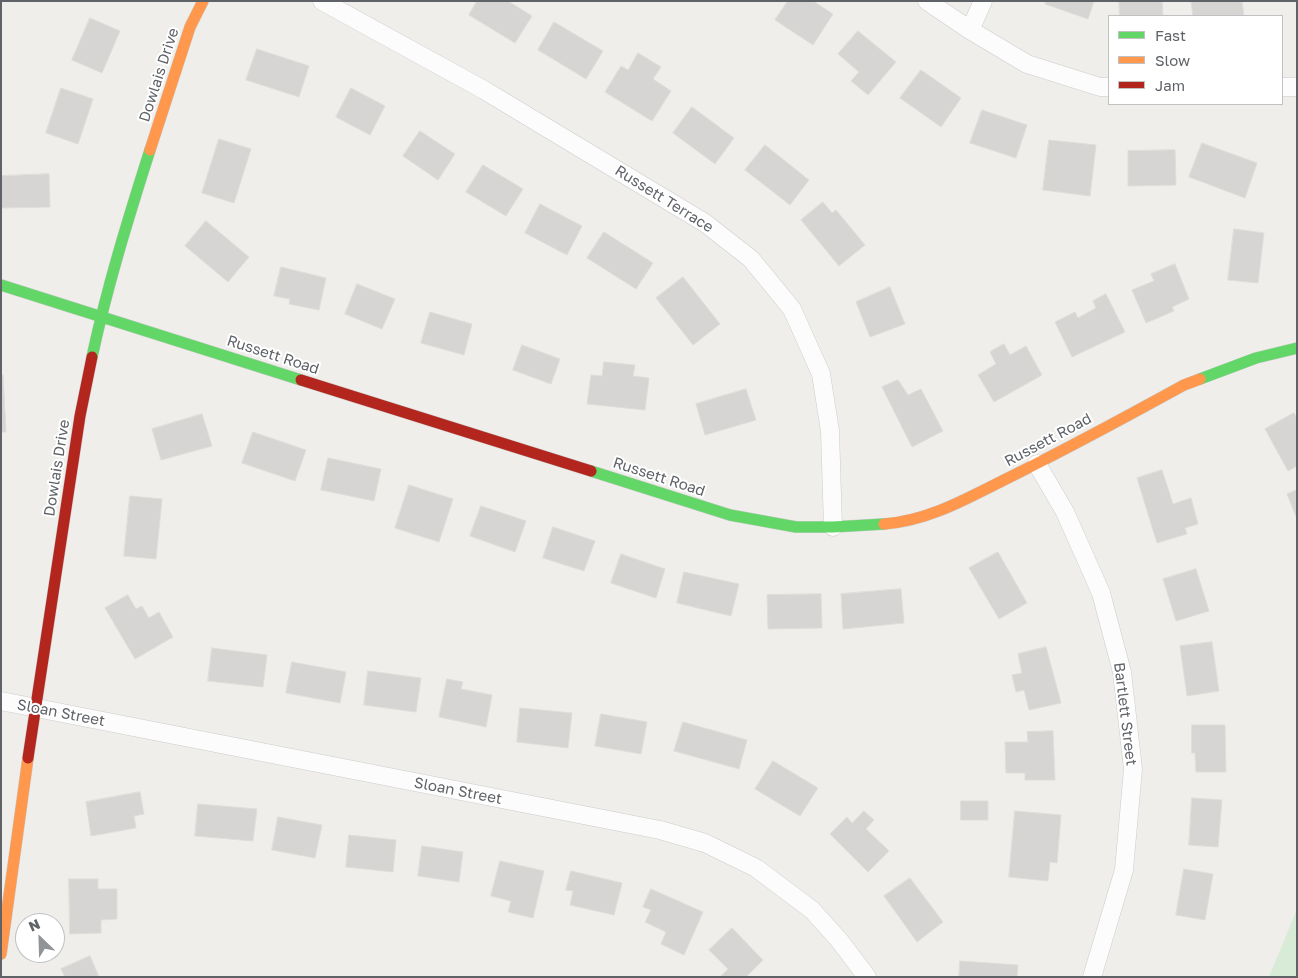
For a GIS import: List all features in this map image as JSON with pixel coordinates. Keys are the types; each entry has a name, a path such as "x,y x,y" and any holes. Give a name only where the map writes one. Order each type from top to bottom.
{"street":[{"name":"Dowlais Drive","path":"1,954 35,709 80,416 101,316 121,240 190,27 203,1"},
{"name":"Russett Terrace","path":"322,1 484,90 705,223 752,259 792,308 821,374 830,431 833,527"},
{"path":"927,1 970,30 1027,64 1100,87 1108,87"},
{"path":"970,30 983,1"},
{"path":"1283,87 1297,86"},
{"name":"Russett Road","path":"1,284 730,515 796,527 897,523 941,511 1036,464 1184,385 1256,358 1297,348"},
{"name":"Bartlett Street","path":"1036,464 1065,512 1101,592 1122,672 1133,769 1124,870 1092,977"},
{"name":"Sloan Street","path":"1,701 660,830 705,844 756,868 812,910 840,940 866,977"}],"green space":[{"path":"1297,909 1297,977 1269,977"}],"building":[{"path":"477,1 508,1 532,16 515,43 469,15"},
{"path":"788,1 813,1 833,14 813,45 775,20"},
{"path":"1046,1 1094,1 1088,19 1045,4"},
{"path":"1119,1 1162,1 1163,15 1120,15"},
{"path":"1242,1 1244,15 1193,15 1191,2"},
{"path":"90,18 120,31 102,73 72,60"},
{"path":"554,22 603,51 586,79 538,50"},
{"path":"858,31 896,62 868,95 851,81 859,72 838,54"},
{"path":"257,49 309,66 299,97 246,80"},
{"path":"638,53 661,67 653,79 671,91 652,121 605,92 621,66 628,70"},
{"path":"921,70 961,98 941,127 900,98"},
{"path":"61,88 93,99 78,144 46,133"},
{"path":"351,88 385,106 370,135 336,117"},
{"path":"692,107 734,138 715,164 673,133"},
{"path":"982,110 1027,125 1016,158 970,143"},
{"path":"420,131 455,154 438,180 403,156"},
{"path":"219,139 251,149 234,203 202,193"},
{"path":"1049,140 1096,145 1090,196 1043,190"},
{"path":"1202,143 1257,163 1245,198 1189,177"},
{"path":"765,145 809,180 790,205 745,170"},
{"path":"1175,150 1176,185 1128,186 1128,151"},
{"path":"483,165 523,189 506,216 466,192"},
{"path":"49,174 50,207 1,208 1,176"},
{"path":"823,202 832,213 836,210 865,245 839,266 801,220"},
{"path":"540,204 582,226 567,255 525,233"},
{"path":"206,221 249,257 228,282 185,246"},
{"path":"1234,229 1264,233 1258,283 1228,280"},
{"path":"604,232 653,263 636,289 587,258"},
{"path":"1175,264 1189,299 1172,307 1174,311 1146,323 1132,290 1154,281 1151,274"},
{"path":"281,267 326,278 319,310 289,304 290,299 274,296"},
{"path":"683,277 720,324 693,345 656,298"},
{"path":"357,284 395,299 382,329 345,314"},
{"path":"890,287 905,324 870,337 856,302"},
{"path":"1106,294 1125,332 1072,357 1055,322 1075,312 1078,318 1096,308 1093,301"},
{"path":"430,312 472,324 464,355 421,343"},
{"path":"1004,344 1010,355 1026,346 1042,375 994,402 978,375 996,364 990,352"},
{"path":"522,345 560,359 551,384 513,370"},
{"path":"604,362 635,365 633,376 649,378 645,410 587,404 591,375 602,376"},
{"path":"1,375 3,375 6,432 1,432"},
{"path":"898,380 908,395 921,389 943,431 912,447 882,387"},
{"path":"746,389 756,420 705,435 696,404"},
{"path":"1294,413 1297,418 1297,466 1288,471 1265,429"},
{"path":"202,414 212,446 161,460 152,429"},
{"path":"253,432 306,450 295,481 242,463"},
{"path":"328,458 381,469 374,501 321,490"},
{"path":"1162,470 1173,504 1191,498 1198,524 1185,528 1187,534 1157,543 1137,478"},
{"path":"409,485 453,499 439,542 395,528"},
{"path":"1297,490 1297,519 1287,494"},
{"path":"130,496 162,499 156,559 124,556"},
{"path":"481,506 526,521 515,552 470,536"},
{"path":"553,527 595,541 584,571 543,558"},
{"path":"998,552 1027,603 999,619 969,568"},
{"path":"621,554 665,569 656,598 611,583"},
{"path":"1196,569 1209,611 1176,621 1163,579"},
{"path":"684,572 739,584 731,616 677,603"},
{"path":"901,589 904,623 843,629 841,594"},
{"path":"821,594 822,628 768,629 767,595"},
{"path":"128,595 136,609 142,606 149,618 159,612 173,637 135,659 105,608"},
{"path":"1212,642 1219,691 1187,696 1180,646"},
{"path":"1046,647 1061,703 1029,710 1024,690 1016,692 1012,675 1022,673 1018,654"},
{"path":"212,648 267,655 263,687 208,681"},
{"path":"292,662 346,672 340,703 286,693"},
{"path":"368,671 421,678 416,712 364,705"},
{"path":"447,679 463,682 461,689 492,695 486,727 439,717"},
{"path":"520,708 572,713 568,748 517,742"},
{"path":"601,714 647,722 641,754 595,746"},
{"path":"683,722 747,740 739,769 674,751"},
{"path":"1192,725 1225,725 1226,772 1196,772 1195,753 1192,753"},
{"path":"1053,731 1055,780 1025,780 1025,773 1006,773 1005,742 1028,742 1027,732"},
{"path":"773,761 818,788 800,816 755,789"},
{"path":"140,792 144,814 134,816 136,828 91,836 86,802"},
{"path":"1192,798 1222,800 1218,847 1189,845"},
{"path":"961,801 988,801 988,820 961,820"},
{"path":"198,804 257,809 253,841 195,836"},
{"path":"864,811 874,820 866,829 889,851 868,872 830,834 847,817 852,823"},
{"path":"1015,811 1061,815 1057,863 1050,862 1048,881 1009,877"},
{"path":"278,817 322,825 315,858 272,850"},
{"path":"349,835 396,840 393,872 346,867"},
{"path":"422,846 463,852 459,882 418,876"},
{"path":"500,861 544,871 533,918 508,912 511,901 491,896"},
{"path":"1184,869 1213,874 1205,920 1176,915"},
{"path":"571,871 622,883 614,915 570,905 573,891 566,890"},
{"path":"910,878 943,922 917,942 884,896"},
{"path":"69,879 98,879 98,889 117,889 117,919 101,920 101,933 70,934"},
{"path":"651,889 703,912 684,955 661,944 666,932 645,922 651,910 643,907"},
{"path":"732,928 763,960 746,977 720,977 728,969 709,950"},
{"path":"90,956 99,977 65,977 61,969"},
{"path":"960,961 1018,965 1017,977 959,977"}],"traffic: fast":[{"path":"92,357 111,279 150,150"},
{"path":"1,285 301,380"},
{"path":"1200,379 1256,358 1297,348"},
{"path":"591,471 730,515 796,527 884,524"}],"traffic: slow":[{"path":"150,150 190,27 203,1"},
{"path":"884,524 915,519 945,509 1025,470 1184,385 1200,379"},
{"path":"1,954 28,758"}],"traffic: jam":[{"path":"28,758 80,416 92,357"},
{"path":"301,380 591,471"}]}
